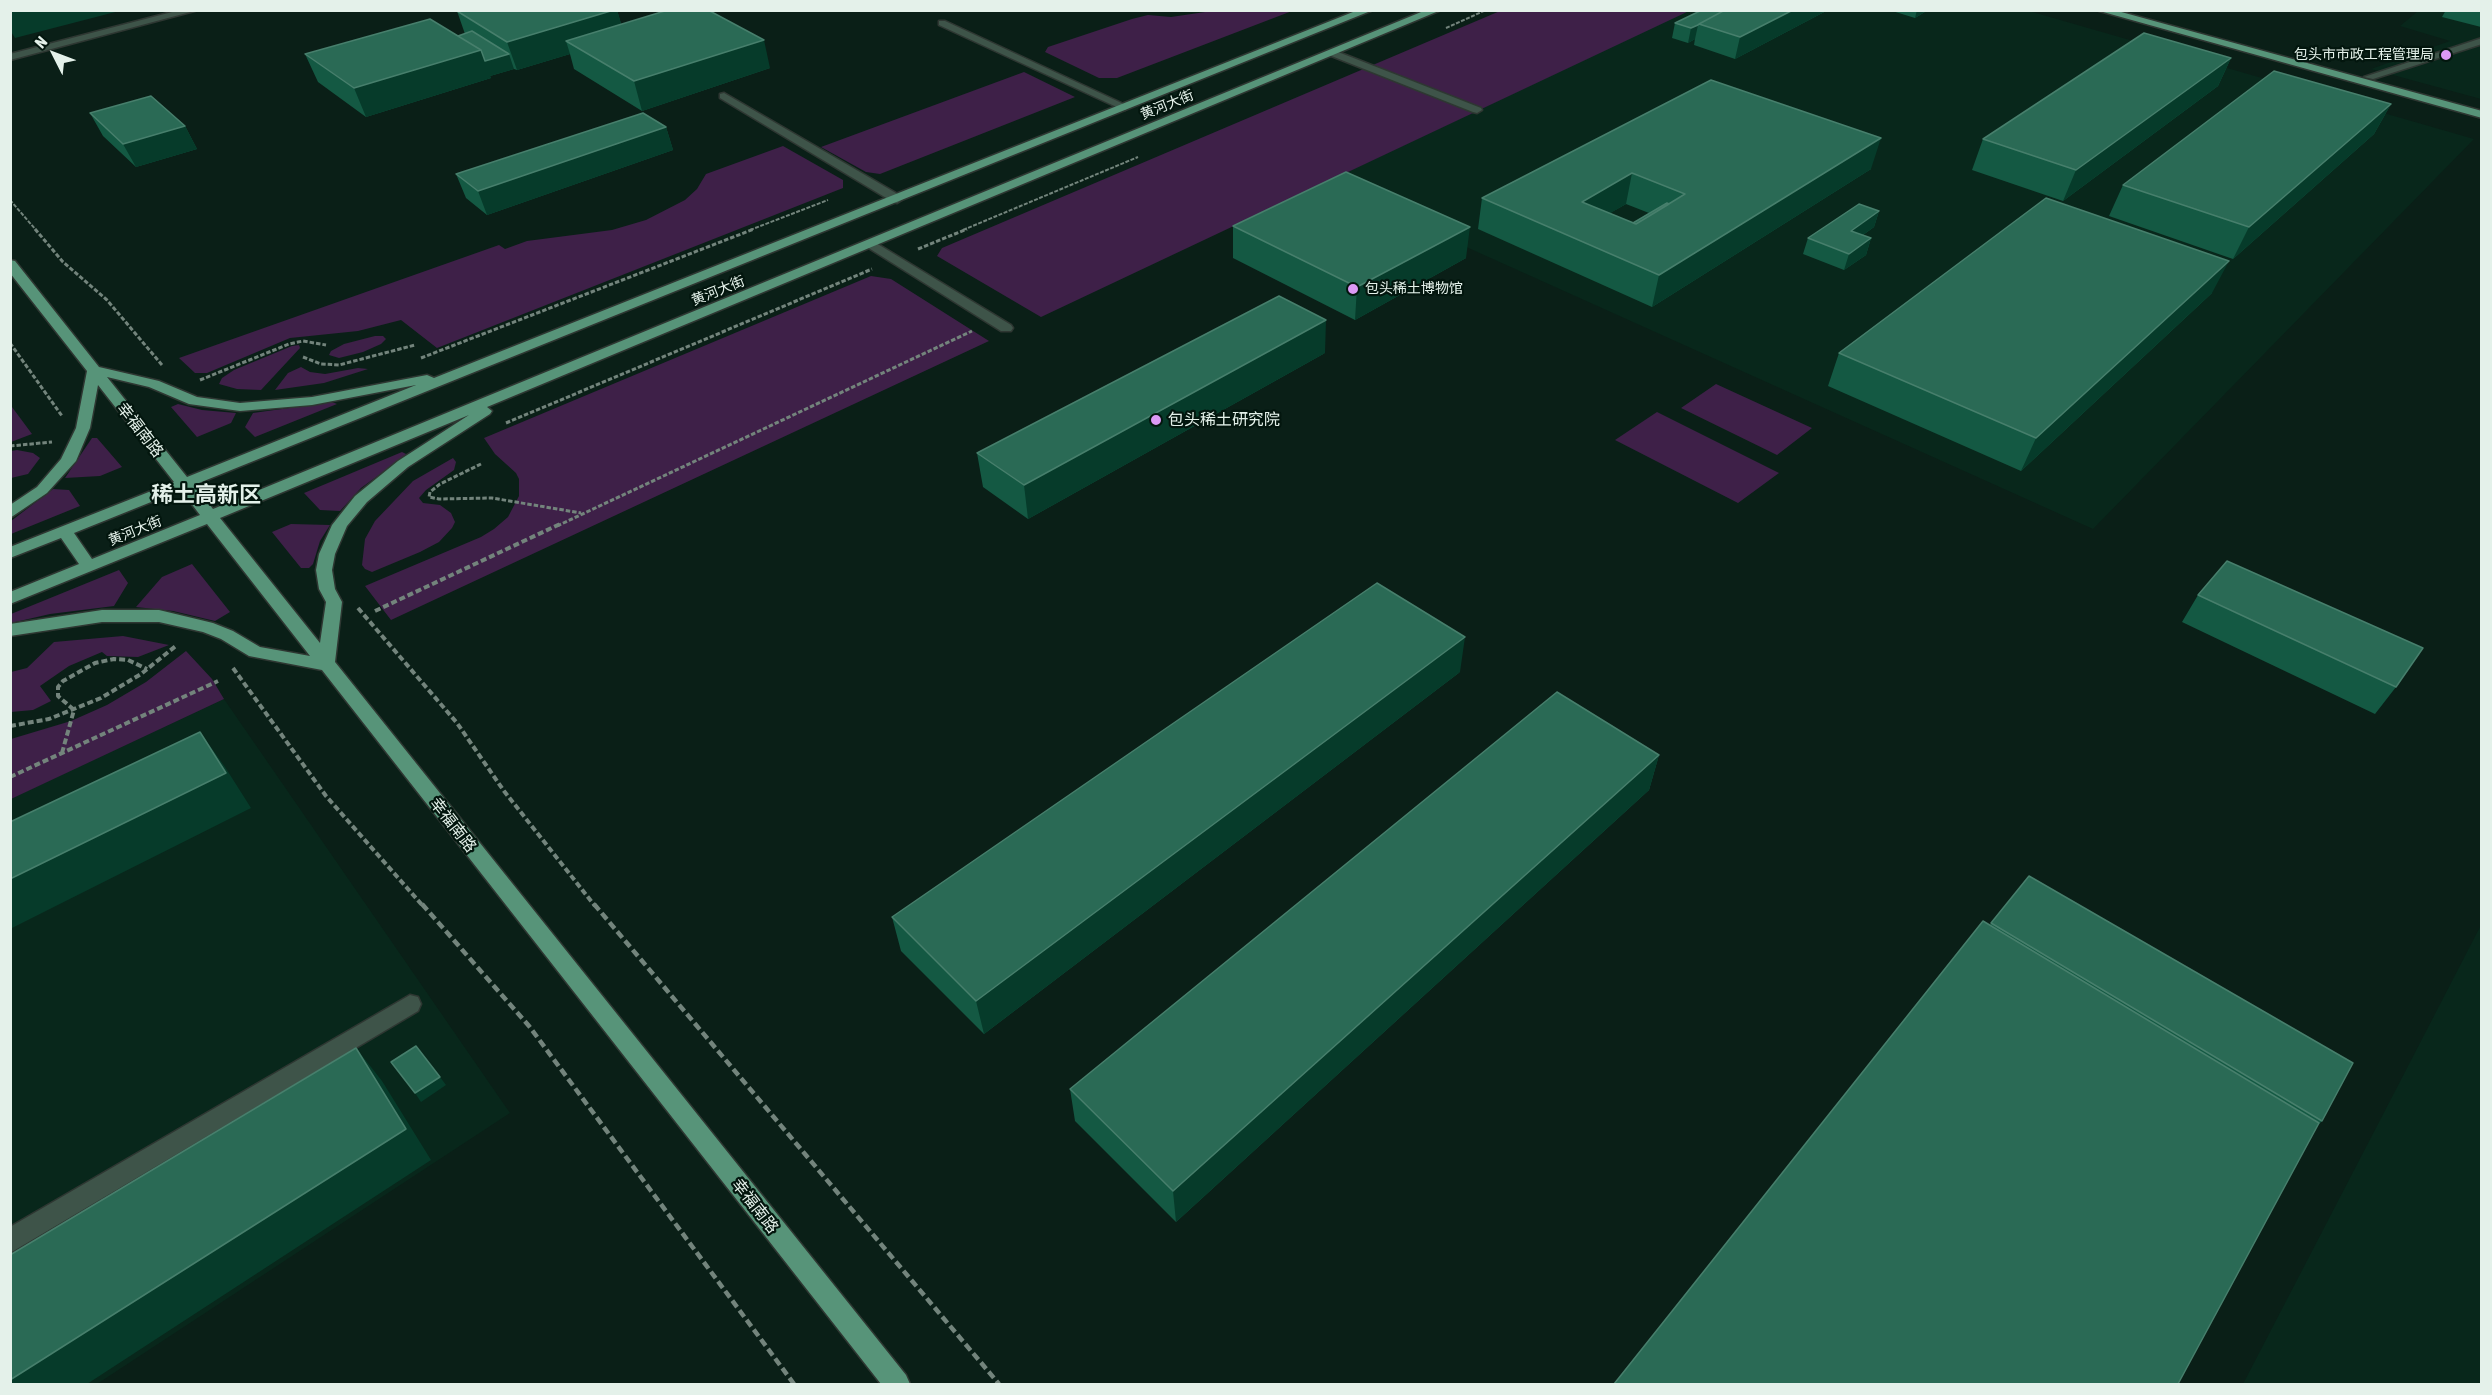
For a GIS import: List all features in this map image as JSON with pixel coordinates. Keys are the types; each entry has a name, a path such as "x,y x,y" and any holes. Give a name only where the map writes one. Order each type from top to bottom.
{"main road":[{"name":"黄河大街","path":"10,553 1368,10"},
{"name":"黄河大街","path":"10,599 1436,10"},
{"path":"2102,10 2481,115"},
{"path":"2124,10 2481,107"},
{"name":"幸福南路","path":"10,264 897,1384"},
{"path":"10,513 42,490 68,461 83,428 94,370 154,384 194,400 240,407 312,401 390,384 459,374"},
{"path":"10,630 90,617 137,614 159,616 207,627 227,635 255,652 326,665 334,602 327,589 324,570 332,539 345,517 370,491 410,459 472,421 514,391"},
{"path":"64,531 89,567"}],"street":[{"path":"10,57 193,10"},
{"path":"942,23 1125,107"},
{"path":"2368,76 2481,41"},
{"path":"1333,53 1477,110"},
{"path":"724,96 897,199"},
{"path":"871,244 1006,328"},
{"path":"10,1241 279,1094 410,1004"}],"path":[{"path":"1444,28 1486,10"},
{"path":"504,424 1138,157"},
{"path":"10,200 63,262 107,300 164,367"},
{"path":"411,362 828,200"},
{"path":"375,610 972,331"},
{"path":"199,381 289,344 303,341 326,345"},
{"path":"10,343 64,421"},
{"path":"303,357 321,364 339,365 415,345"},
{"path":"10,446 52,442"},
{"path":"481,464 441,484 430,492 429,497 439,499 492,498 582,514"},
{"path":"354,604 457,723 504,791 558,862 999,1384"},
{"path":"10,726 29,724 74,710 122,687 177,645"},
{"path":"74,710 61,700 57,691 69,676 95,663 114,659 128,660 147,669"},
{"path":"230,663 326,796 529,1026 794,1384"},
{"path":"10,777 218,681"},
{"path":"62,753 74,710"}],"shaded area":[{"path":"1689,10 2029,11 2474,139 2093,529 1324,183"},
{"path":"1212,11 1292,11 1117,78 1099,78 1045,52 1048,47 1148,15 1171,17"},
{"path":"1500,11 1689,11 1041,317 937,256 942,248"},
{"name":"包头市市政工程管理局","path":"2418,11 2481,11 2481,99 2371,69 2450,41 2400,26"},
{"path":"1024,72 1075,97 880,174 866,172 821,147"},
{"path":"783,146 843,180 843,188 437,348 401,320 358,331 290,338 207,373 195,373 179,358 499,245 505,249 527,241 612,230 646,220 685,200 697,189 706,174"},
{"path":"871,276 891,279 989,341 391,620 365,586 481,537 508,517 519,496 519,479 516,473 495,454 484,438"},
{"path":"383,336 386,339 381,344 363,352 339,358 329,355 331,351 344,344"},
{"path":"299,345 300,348 261,390 237,389 219,384 222,378 234,370"},
{"path":"301,367 310,372 325,374 358,368 368,369 324,383 275,390 288,373"},
{"path":"1716,384 1812,428 1777,455 1681,408"},
{"path":"332,402 337,404 255,437 245,427 253,413"},
{"path":"178,404 202,410 236,413 231,423 197,437 171,407"},
{"path":"11,408 32,434 11,442"},
{"path":"1657,412 1779,473 1738,503 1615,440"},
{"path":"92,438 97,438 122,467 100,476 65,478"},
{"path":"11,451 33,453 40,458 28,474 11,478"},
{"path":"402,452 406,454 405,456 361,488 340,511 320,510 304,493"},
{"path":"453,458 456,462 454,470 426,490 419,498 423,503 440,505 451,513 455,522 452,528 439,542 420,552 372,572 365,569 362,565 365,539 375,521 413,481"},
{"path":"53,489 69,490 80,506 11,534 11,521"},
{"path":"291,524 330,525 320,541 313,564 309,568 301,568 272,532"},
{"path":"192,564 230,612 215,621 173,611 136,607 162,577"},
{"path":"119,570 128,583 114,606 50,614 11,623 11,614"},
{"path":"123,636 169,645 138,657 107,656 102,652 69,666 40,686 51,701 33,710 11,712 11,672 27,668 54,642"},
{"path":"186,651 212,679 224,699 11,799 11,739 71,721 107,705 146,682"},
{"path":"224,699 510,1113 97,1384 11,1384 10,799"},
{"path":"2481,925 2481,1384 2243,1384 2391,1099"}],"building":[{"path":"614,10 507,42 457,11"},
{"path":"668,10 708,10 764,40 634,81 566,41"},
{"path":"1702,10 1725,10 1691,28 1675,23"},
{"path":"1725,10 1793,10 1740,37 1699,24"},
{"path":"430,19 481,50 354,88 305,54"},
{"path":"472,31 509,54 485,61 481,50 458,36"},
{"path":"2144,33 2231,58 2076,170 1983,139"},
{"path":"2274,71 2391,104 2249,227 2123,185"},
{"path":"1711,80 1881,138 1659,275 1482,198","holes":["1632,173 1685,194 1636,224 1582,202"]},
{"path":"151,96 185,126 123,144 90,113"},
{"path":"643,113 666,127 478,191 456,174"},
{"path":"1346,172 1470,227 1357,287 1233,226"},
{"path":"2046,198 2229,261 2036,438 1839,353"},
{"path":"1667,203 1669,204 1636,224 1633,223"},
{"path":"1859,204 1879,211 1851,231 1871,238 1849,254 1808,238"},
{"path":"1279,296 1326,320 1024,485 977,453"},
{"path":"2227,561 2423,648 2396,687 2198,595"},
{"path":"1377,583 1465,637 976,1001 892,917"},
{"path":"1557,692 1659,755 1173,1191 1070,1089"},
{"path":"200,732 226,773 10,879 10,822"},
{"path":"2029,876 2353,1063 2322,1121 1991,923"},
{"path":"1983,921 2319,1123 2178,1384 1614,1384"},
{"path":"416,1046 440,1077 415,1093 391,1062"},
{"path":"356,1048 406,1129 10,1380 10,1255"}],"place":[{"name":"包头市市政工程管理局","path":"2446,55"},
{"name":"包头稀土博物馆","path":"1353,289"},
{"name":"包头稀土研究院","path":"1156,420"}],"district":[{"name":"稀土高新区","path":"206,495"}]}
